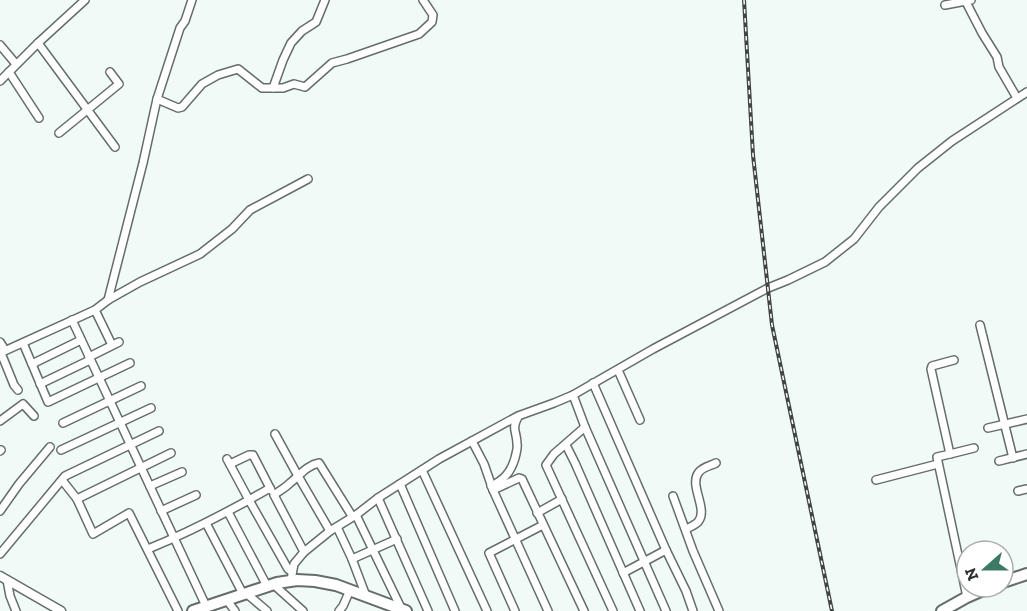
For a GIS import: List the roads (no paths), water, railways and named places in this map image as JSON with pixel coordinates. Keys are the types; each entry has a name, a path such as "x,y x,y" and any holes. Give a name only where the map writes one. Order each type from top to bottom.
{"main road":[{"path":"198,609 222,604 244,593 292,576 351,590 404,610"},
{"path":"942,611 963,599"}],"street":[{"path":"0,81 38,42 85,0"},
{"path":"108,300 157,99 180,28 185,21 192,0"},
{"path":"273,88 291,44 302,31 316,22 325,0"},
{"path":"157,99 178,108 182,107 202,84 218,75 238,69 262,88 283,88 294,84 305,87 332,63 347,60 419,34 432,22 433,15 423,0"},
{"path":"945,5 968,1 982,33 997,57 999,68 1017,98"},
{"path":"38,42 116,147"},
{"path":"0,45 16,64"},
{"path":"9,72 39,118"},
{"path":"59,133 119,84 110,72"},
{"path":"292,576 294,564 304,552 378,498 439,459 518,416 573,395 768,288 825,262 854,239 879,207 927,161 952,141 1027,92"},
{"path":"2,352 95,310 140,282 200,254 232,229 250,210 308,179"},
{"path":"40,384 116,344 95,310"},
{"path":"72,320 174,538 198,609"},
{"path":"980,325 1013,458"},
{"path":"32,364 81,340"},
{"path":"0,342 14,385 18,390"},
{"path":"22,343 48,402 130,363"},
{"path":"950,454 931,368 954,360"},
{"path":"618,370 640,420"},
{"path":"593,383 693,611"},
{"path":"63,423 141,386"},
{"path":"573,395 666,611"},
{"path":"0,421 23,404 34,416"},
{"path":"61,450 151,408"},
{"path":"492,488 506,476 512,466 518,445 513,429 518,416"},
{"path":"988,428 1027,419"},
{"path":"585,427 554,454 546,465 613,611"},
{"path":"0,554 65,476 159,431"},
{"path":"275,434 298,476 352,559 366,596"},
{"path":"472,441 548,611"},
{"path":"566,445 640,611"},
{"path":"0,511 50,447"},
{"path":"955,542 938,457 974,448"},
{"path":"77,499 171,453"},
{"path":"999,461 1027,454"},
{"path":"292,576 229,461 253,455 304,552"},
{"path":"148,549 249,500 291,483 315,463 319,463 354,515 404,610"},
{"path":"686,529 697,523 701,516 695,481 697,473 716,463"},
{"path":"876,480 938,464"},
{"path":"422,471 487,611"},
{"path":"150,486 182,472"},
{"path":"492,488 521,478 585,611"},
{"path":"62,480 77,499 93,534 129,513 178,611"},
{"path":"400,484 455,611"},
{"path":"1018,491 1027,489"},
{"path":"161,512 196,495"},
{"path":"674,495 719,611"},
{"path":"378,498 428,611"},
{"path":"537,513 562,499"},
{"path":"228,512 270,585 303,611"},
{"path":"206,522 244,593 267,611"},
{"path":"514,611 489,553 543,525"},
{"path":"352,559 397,539"},
{"path":"623,573 666,550"},
{"path":"3,580 16,611"},
{"path":"3,580 61,611"},
{"path":"339,611 344,606 351,590"},
{"path":"222,604 235,611"}],"railway":[{"path":"744,0 753,155 772,325 832,611"}]}
